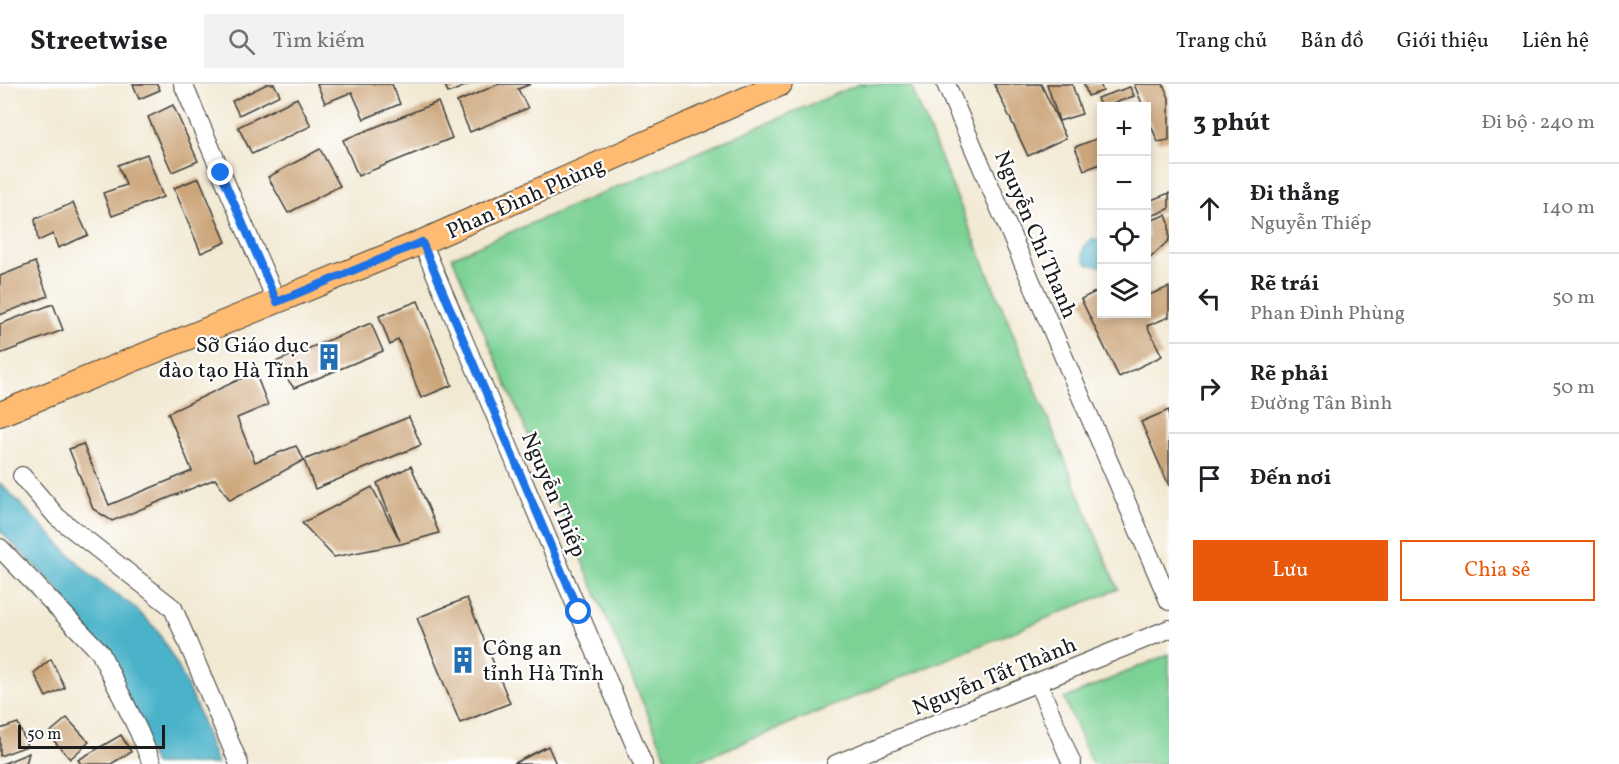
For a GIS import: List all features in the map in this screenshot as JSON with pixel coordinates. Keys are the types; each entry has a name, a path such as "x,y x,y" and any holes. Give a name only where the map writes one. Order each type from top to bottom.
{"main road":[{"name":"Phan Đình Phùng","path":"0,414 422,242 780,84"}],"street":[{"name":"Nguyễn Chí Thanh","path":"946,84 1169,601"},
{"path":"186,85 277,302"},
{"name":"Nguyễn Thiếp","path":"422,242 643,764"},
{"path":"22,476 57,517 173,608 239,764"},
{"path":"0,548 100,652 152,764"},
{"name":"Nguyễn Tất Thành","path":"836,764 1169,630"},
{"path":"1038,683 1072,764"}],"green space":[{"path":"859,84 911,86 1118,589 691,764 669,764 452,257"},
{"path":"1169,654 1169,764 1092,764 1064,699"}],"water":[{"path":"1097,239 1097,266 1089,265 1084,258 1084,247 1090,241"},
{"path":"0,483 89,574 133,606 157,630 179,668 197,708 217,764 154,764 112,667 59,590 0,531"}],"building":[{"path":"133,84 157,84 160,90 139,99"},
{"path":"267,84 274,84 280,95 239,115 232,101"},
{"path":"317,84 392,84 400,104 364,119 352,92 325,103"},
{"path":"445,84 470,84 448,93"},
{"path":"499,84 531,84 518,89 528,108 470,132 457,102"},
{"path":"994,84 1041,84 1066,138 1028,156"},
{"path":"1047,84 1072,84 1082,114 1059,121"},
{"path":"1084,84 1100,84 1103,91 1088,96"},
{"path":"1134,84 1163,84 1169,98 1169,140 1158,142 1151,126 1151,102 1141,102"},
{"path":"1130,87 1134,96 1117,102 1098,102 1097,98"},
{"path":"297,98 311,126 252,154 238,127"},
{"path":"438,102 452,138 358,176 343,140"},
{"path":"173,105 198,161 172,172 148,117"},
{"path":"1097,139 1097,165 1084,170 1075,147"},
{"path":"320,149 340,186 288,213 268,177"},
{"path":"147,154 163,197 112,216 103,193 126,185 118,165"},
{"path":"199,178 226,242 201,253 174,188"},
{"path":"1169,193 1169,209 1151,216 1151,200"},
{"path":"73,203 88,235 58,248 53,234 38,241 35,219"},
{"path":"1166,215 1169,223 1169,240 1151,257 1151,220"},
{"path":"35,262 48,296 0,315 0,276"},
{"path":"1169,287 1169,317 1147,326 1162,356 1119,377 1081,299 1097,291 1097,318 1151,318 1151,294"},
{"path":"418,301 452,385 421,398 398,339 390,345 379,316"},
{"path":"53,304 63,330 0,354 0,324"},
{"name":"Sỡ Giáo dục đào tạo Hà Tĩnh","path":"371,323 383,351 294,388 275,362"},
{"path":"255,372 268,405 237,418 255,462 296,446 304,460 230,500 215,479 112,521 93,509 69,449 83,444 109,505 192,471 168,413"},
{"path":"1169,410 1169,486 1141,422"},
{"path":"409,417 421,445 315,489 304,460"},
{"path":"411,466 439,533 401,544 334,557 302,523 372,487 400,541 377,483"},
{"name":"Công an tỉnh Hà Tĩnh","path":"467,598 510,703 460,723 417,618"},
{"path":"51,659 65,688 46,697 34,673"},
{"path":"67,718 89,742 70,759 48,734"},
{"path":"18,723 27,746 0,756 0,729"},
{"path":"121,735 131,752 111,764 81,764 78,760"},
{"path":"548,746 556,764 513,764"},
{"path":"29,753 26,764 2,764"}],"place":[{"name":"Sỡ Giáo dục đào tạo Hà Tĩnh","path":"329,357"},
{"name":"Công an tỉnh Hà Tĩnh","path":"463,660"}],"route":[{"path":"221,173 277,302 422,242 579,612"}]}
